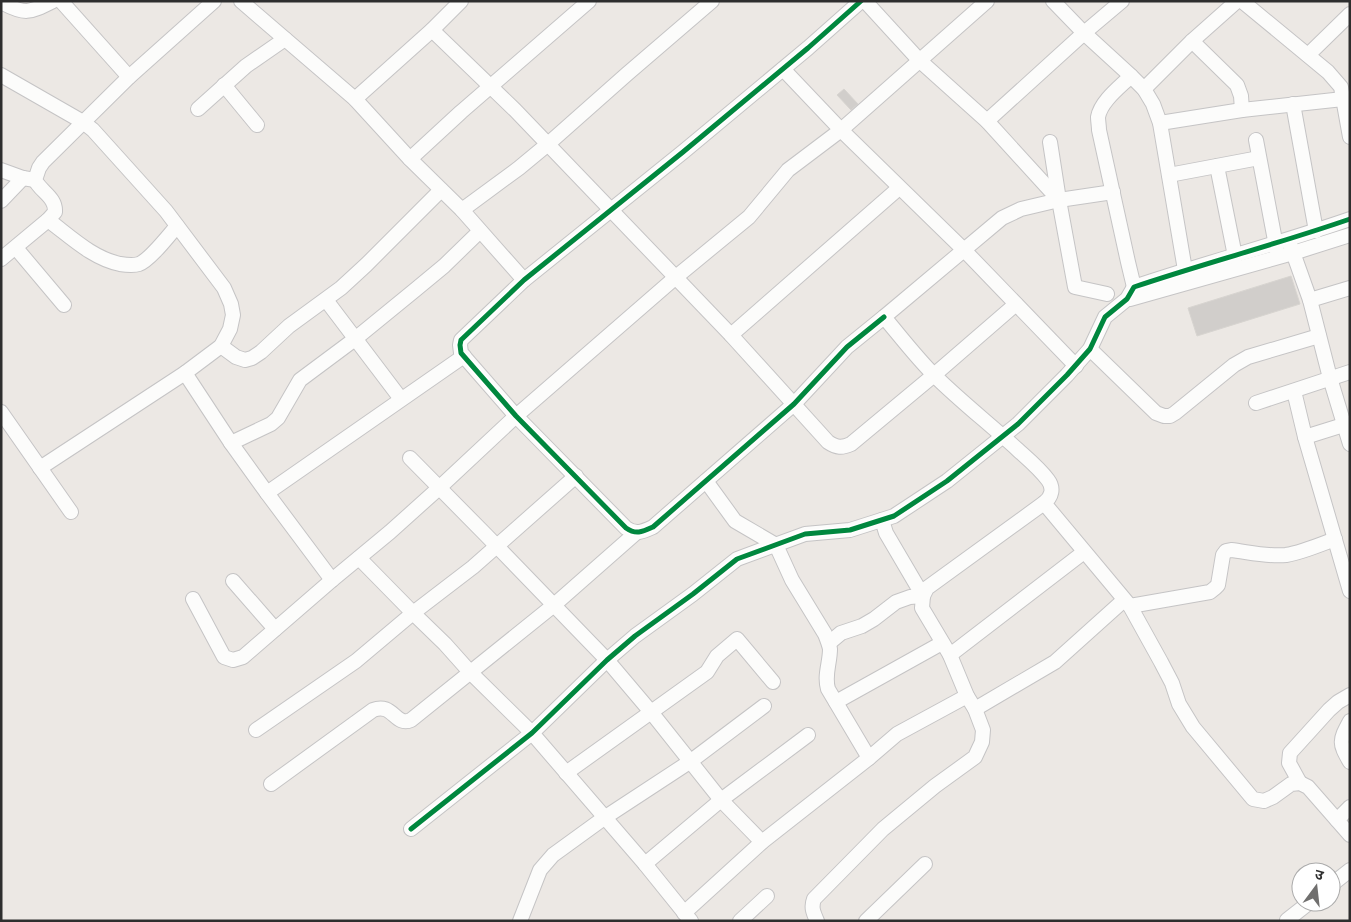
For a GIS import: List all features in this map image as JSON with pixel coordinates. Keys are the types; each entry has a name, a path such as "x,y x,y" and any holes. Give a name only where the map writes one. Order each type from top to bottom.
{"street":[{"path":"1,2 24,12 32,11 53,1"},
{"path":"61,1 129,78"},
{"path":"1,201 29,179 43,162 83,122 214,1"},
{"path":"241,1 355,99 410,159 462,210 524,280"},
{"path":"410,159 589,1"},
{"path":"462,210 548,144 712,1"},
{"path":"861,1 783,69 524,280 461,340 461,352 516,416 626,528 632,532 641,533 653,527 794,404 847,347 1002,218 1021,209 1059,200 1113,192"},
{"path":"865,1 919,60 987,121 1059,200"},
{"path":"193,599 224,657 234,660 242,657 359,558 439,488 516,416 749,216 788,170 841,130 987,1"},
{"path":"1053,1 1144,89 1153,104 1160,123 1185,270"},
{"path":"987,121 1122,1"},
{"path":"1144,89 1192,41 1237,1"},
{"path":"1242,1 1328,72 1341,88 1350,137"},
{"path":"355,99 432,30 457,3"},
{"path":"1308,55 1350,14"},
{"path":"432,30 548,144 731,335 828,442 836,447 851,444 1016,304"},
{"path":"198,109 257,57 285,40"},
{"path":"1192,41 1237,85 1242,96 1242,110"},
{"path":"783,69 841,130 964,250 1076,366"},
{"path":"1,75 83,122 93,130 159,203 224,288 231,304 233,315 230,328 221,346 184,373 40,468"},
{"path":"1131,76 1106,101 1098,118 1133,295"},
{"path":"224,85 258,125"},
{"path":"1160,123 1242,110 1343,99"},
{"path":"1293,104 1316,231"},
{"path":"1256,140 1259,158 1284,248 1310,300 1330,378 1347,424 1350,444"},
{"path":"1050,142 1076,288 1108,294"},
{"path":"1170,175 1259,158"},
{"path":"1217,166 1235,256"},
{"path":"1,170 29,179 37,184 54,202 54,212 48,220 1,259"},
{"path":"731,335 899,188"},
{"path":"221,346 236,357 245,360 262,352 289,326 341,288 441,190"},
{"path":"48,220 96,256 130,266 146,260 177,226"},
{"path":"411,829 532,734 607,660 635,636 738,559 805,534 850,530 894,516 947,481 1018,424 1076,366 1090,348 1106,317 1133,295 1171,281 1284,248 1316,231 1350,220"},
{"path":"231,443 271,424 278,418 300,380 355,339 444,266 480,231"},
{"path":"1171,281 1185,270 1235,256 1350,235"},
{"path":"16,248 64,305"},
{"path":"1310,300 1350,288"},
{"path":"326,300 401,399"},
{"path":"817,921 812,910 814,899 883,829 935,786 975,757 982,742 983,730 975,709 967,696 950,655 922,608 923,596 927,588 1044,503 1049,499 1052,492 1048,479 934,375 884,317"},
{"path":"1090,348 1156,413 1170,416 1175,414 1234,365 1248,357 1319,336"},
{"path":"267,493 464,356"},
{"path":"1256,403 1350,372"},
{"path":"184,373 231,443 332,580"},
{"path":"1294,390 1305,437 1335,539 1346,560 1350,592"},
{"path":"1,412 71,512"},
{"path":"1305,437 1347,424"},
{"path":"410,458 607,660 721,800 762,842"},
{"path":"256,730 343,671 474,566 576,476"},
{"path":"706,481 735,521 776,545 792,580 829,643 830,656 826,682 869,758"},
{"path":"1044,503 1127,603 1161,662 1172,683 1179,704 1193,727 1253,798 1264,801 1291,784 1300,783 1308,787 1350,835"},
{"path":"882,520 886,533 923,596"},
{"path":"271,784 373,710 379,708 386,709 402,721 407,722 411,720 554,604 637,532"},
{"path":"975,709 1055,662 1127,603 1210,592 1218,585 1223,555 1226,551 1284,555 1335,539"},
{"path":"950,655 1084,552"},
{"path":"359,558 532,734 645,864 687,917 762,842 869,758 896,734 967,696"},
{"path":"233,581 275,629"},
{"path":"829,643 841,633 862,626 874,619 896,602 910,597 923,596"},
{"path":"566,773 707,672 712,666 713,660 737,639 773,682"},
{"path":"836,702 942,643"},
{"path":"1300,783 1289,763 1290,753 1329,710 1350,695"},
{"path":"520,921 540,870 561,848 690,761 764,706"},
{"path":"1350,721 1341,742 1342,748 1350,762"},
{"path":"645,864 721,800 808,735"},
{"path":"1337,820 1350,807"},
{"path":"866,921 925,864"},
{"path":"740,921 767,896"},
{"path":"1287,920 1297,912"}],"building":[{"path":"844,89 858,104 851,110 837,95"},
{"path":"1291,276 1300,304 1197,336 1188,308"}],"cycle path":[{"path":"861,1 808,48 683,152 524,280 461,340 460,345 461,353 516,416 626,528 633,532 639,532 653,527 794,404 847,347 884,317"},
{"path":"411,829 532,733 607,660 635,636 737,559 805,534 850,530 894,516 947,481 1018,424 1067,375 1090,349 1105,317 1127,299 1134,287 1350,219"}]}
